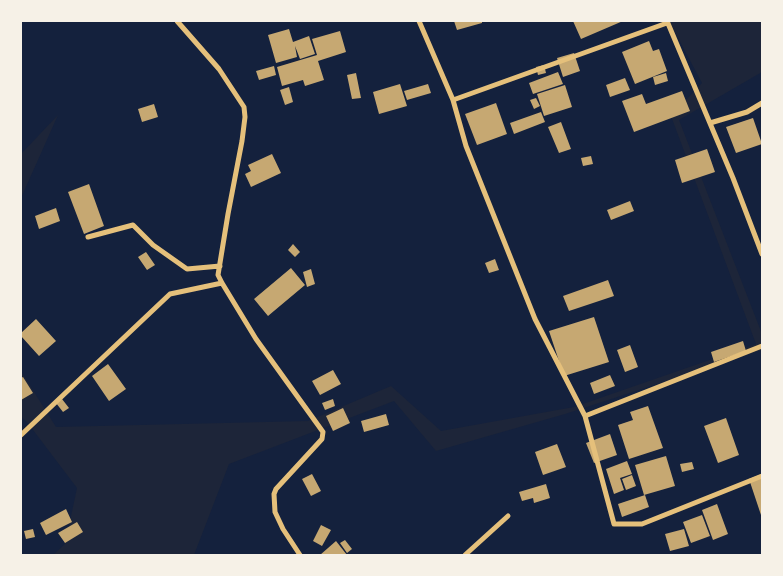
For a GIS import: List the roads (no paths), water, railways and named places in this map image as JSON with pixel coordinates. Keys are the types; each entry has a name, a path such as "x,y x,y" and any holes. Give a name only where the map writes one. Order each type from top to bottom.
{"street":[{"path":"177,21 219,69 244,107 245,117 242,141 218,275 256,339 322,432 322,439 276,489 274,494 275,512 283,529 300,555"},
{"path":"419,21 453,100 466,146 534,319 585,416 614,524 642,524 762,476"},
{"path":"453,100 667,22 710,123 762,254"},
{"path":"710,123 747,112 762,103"},
{"path":"88,237 133,224 153,245 187,270 220,266"},
{"path":"21,435 170,294 222,283"},
{"path":"585,416 762,346"},
{"path":"465,555 508,516"}]}
